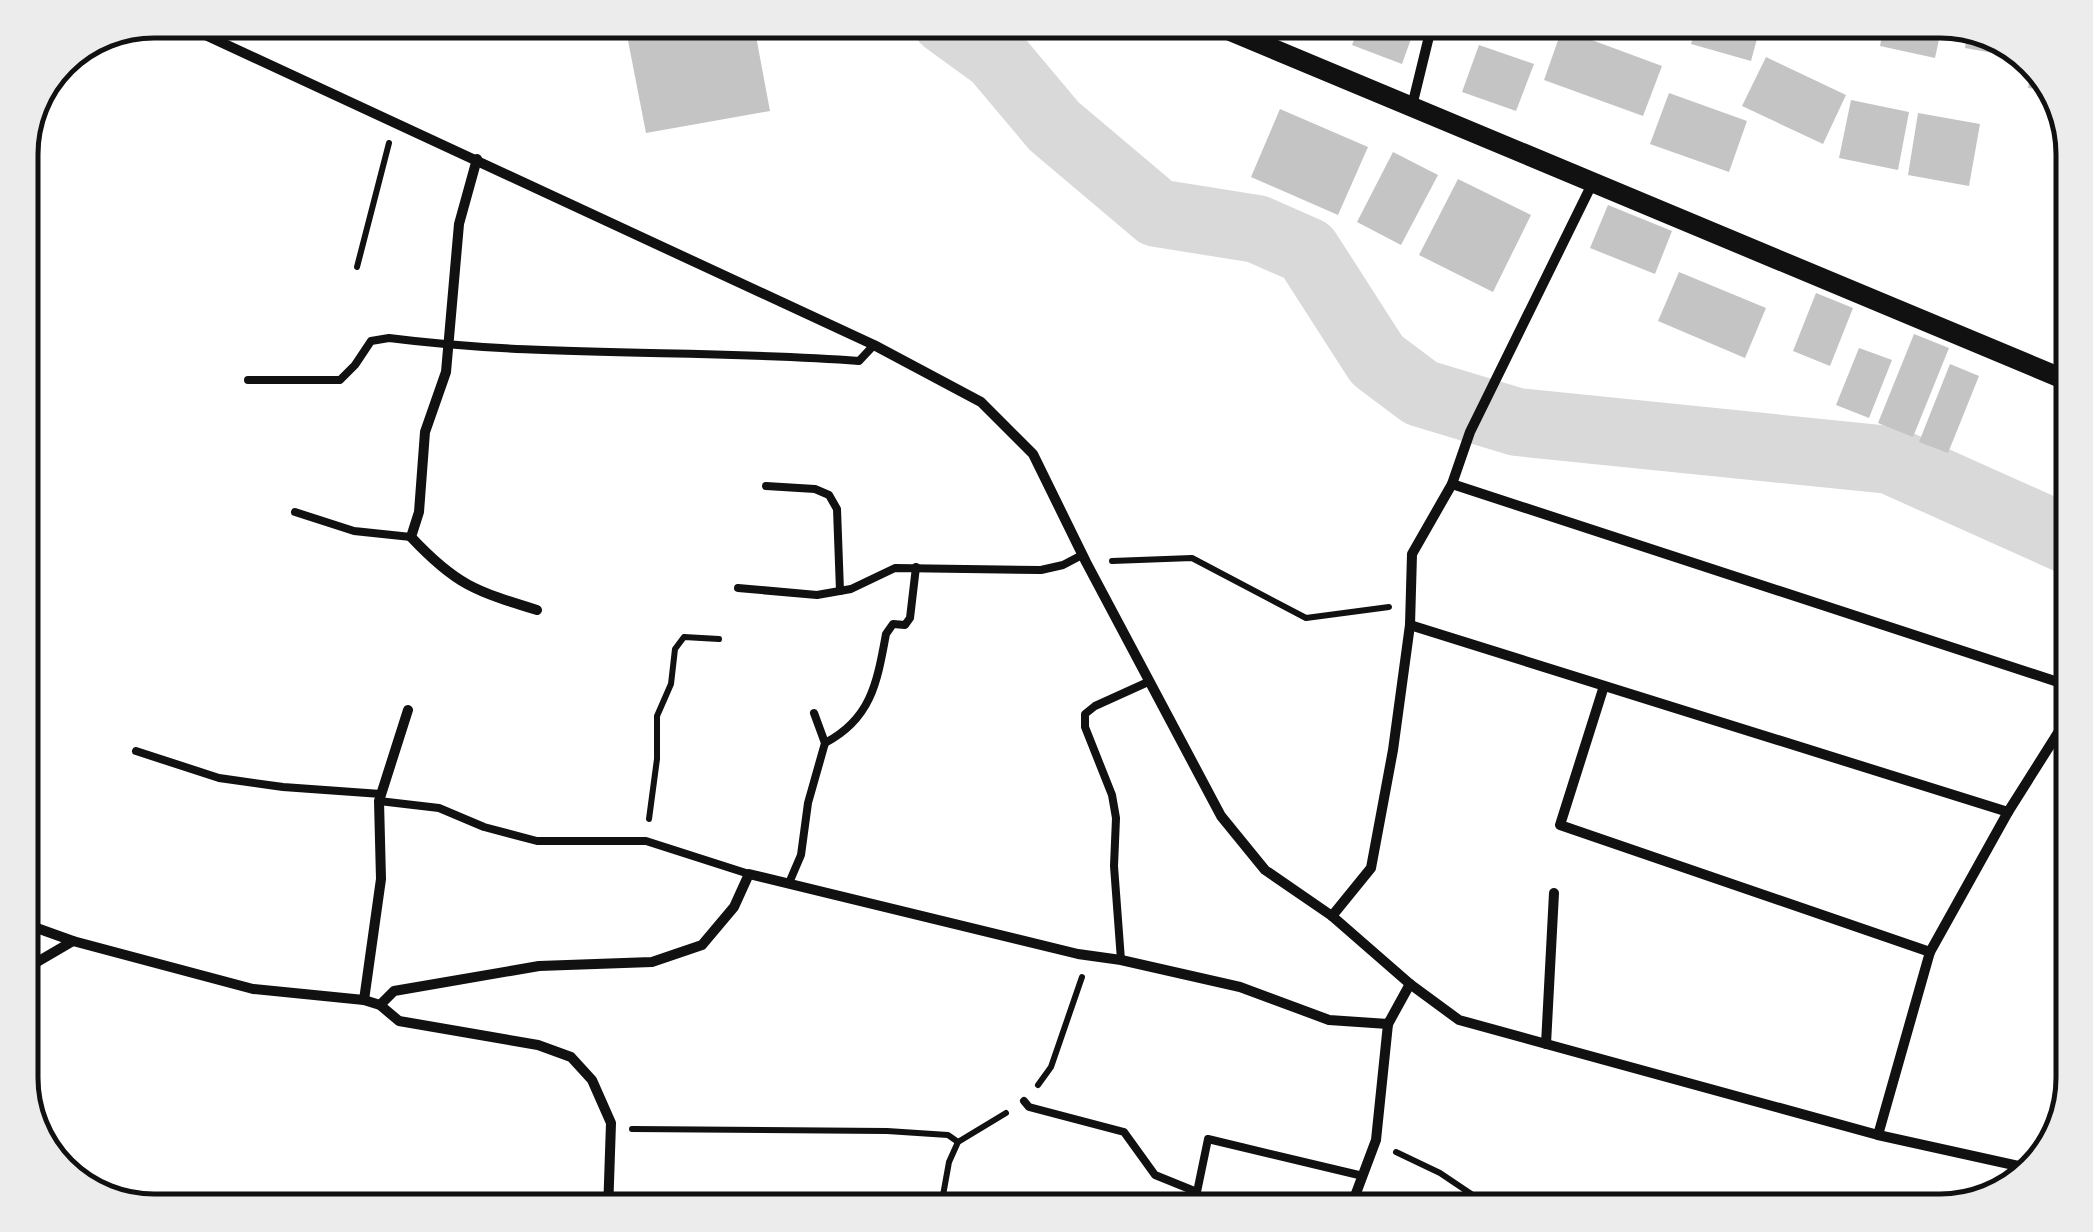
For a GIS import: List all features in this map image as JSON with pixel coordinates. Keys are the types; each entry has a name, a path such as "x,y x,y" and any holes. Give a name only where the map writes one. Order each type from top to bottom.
{"main road":[{"path":"1247,38 2055,376"}],"street":[{"path":"212,38 874,345 981,402 1033,454 1084,559 1221,816 1265,870 1332,916 1458,1020 1878,1135 2017,1166"},
{"path":"1412,107 1429,38"},
{"path":"477,160 459,224 446,372 425,432 419,512 411,537 450,576 482,593 536,610"},
{"path":"1332,916 1371,868 1394,750 1410,625 1412,554 1452,484 1470,432 1593,182"},
{"path":"1452,484 2056,681"},
{"path":"1410,625 2008,812"},
{"path":"1604,686 1560,825 1930,952"},
{"path":"364,1000 381,879 380,798 408,710"},
{"path":"1878,1135 1930,952 2008,812 2056,737"},
{"path":"380,1004 394,991 539,966 652,962 702,945 734,906 748,874 1078,954 1240,987 1329,1020 1388,1024"},
{"path":"1546,1044 1554,893"},
{"path":"38,929 253,989 364,1000 380,1004 400,1021 538,1045 571,1057 592,1080 611,1129 609,1194"},
{"path":"38,961 72,941"},
{"path":"1356,1194 1375,1144 1388,1024 1410,984"}],"lane":[{"path":"248,380 340,380 356,365 371,341 389,338 524,352 767,354 859,362 874,345"},
{"path":"766,486 815,489 829,495 837,509 840,591"},
{"path":"294,512 354,531 411,537"},
{"path":"738,588 817,595 840,591 895,568 1040,570 1084,559"},
{"path":"824,743 848,731 862,715 886,634 893,624 905,625 910,618 916,567"},
{"path":"1121,960 1114,866 1116,818 1112,795 1085,727 1085,714 1148,682"},
{"path":"789,883 801,855 808,803 824,743 814,713"},
{"path":"136,752 219,778 439,808 484,827 537,840 646,841 748,874"},
{"path":"1024,1101 1030,1107 1124,1132 1156,1174 1197,1192 1208,1139 1363,1176"}],"path":[{"path":"357,268 394,122"},
{"path":"1084,559 1192,558 1306,618 1411,604"},
{"path":"646,841 657,759 657,716 672,684 675,650 684,638 719,639"},
{"path":"611,1129 887,1131 948,1135 958,1142"},
{"path":"1375,1144 1440,1174 1471,1194"}],"building":[{"path":"628,38 756,38 770,111 646,133"},
{"path":"1355,38 1411,38 1402,64 1352,45"},
{"path":"1559,38 1586,38 1662,66 1643,116 1544,80"},
{"path":"1693,38 1757,38 1751,61 1691,44"},
{"path":"1882,38 1939,38 1935,58 1880,46"},
{"path":"1966,40 2000,54 1965,48"},
{"path":"1479,45 1534,64 1516,111 1462,92"},
{"path":"1766,57 1846,95 1823,144 1742,106"},
{"path":"1669,93 1747,121 1729,172 1650,144"},
{"path":"1851,100 1909,112 1898,170 1839,158"},
{"path":"1280,109 1368,147 1338,215 1251,177"},
{"path":"1918,113 1980,124 1969,186 1908,175"},
{"path":"1393,152 1438,175 1401,245 1357,222"},
{"path":"1458,179 1531,215 1493,292 1419,255"},
{"path":"1608,205 1672,231 1655,274 1590,248"},
{"path":"1679,272 1766,308 1745,358 1658,321"},
{"path":"1816,293 1853,308 1830,366 1793,351"},
{"path":"1914,334 1949,348 1913,437 1878,423"},
{"path":"1859,348 1892,360 1869,418 1836,405"},
{"path":"1950,364 1979,376 1948,453 1919,442"}],"waterway":[{"path":"970,38 996,57 1054,126 1157,213 1257,229 1307,251 1377,360 1421,393 1517,422 1890,460 2055,534"}]}
